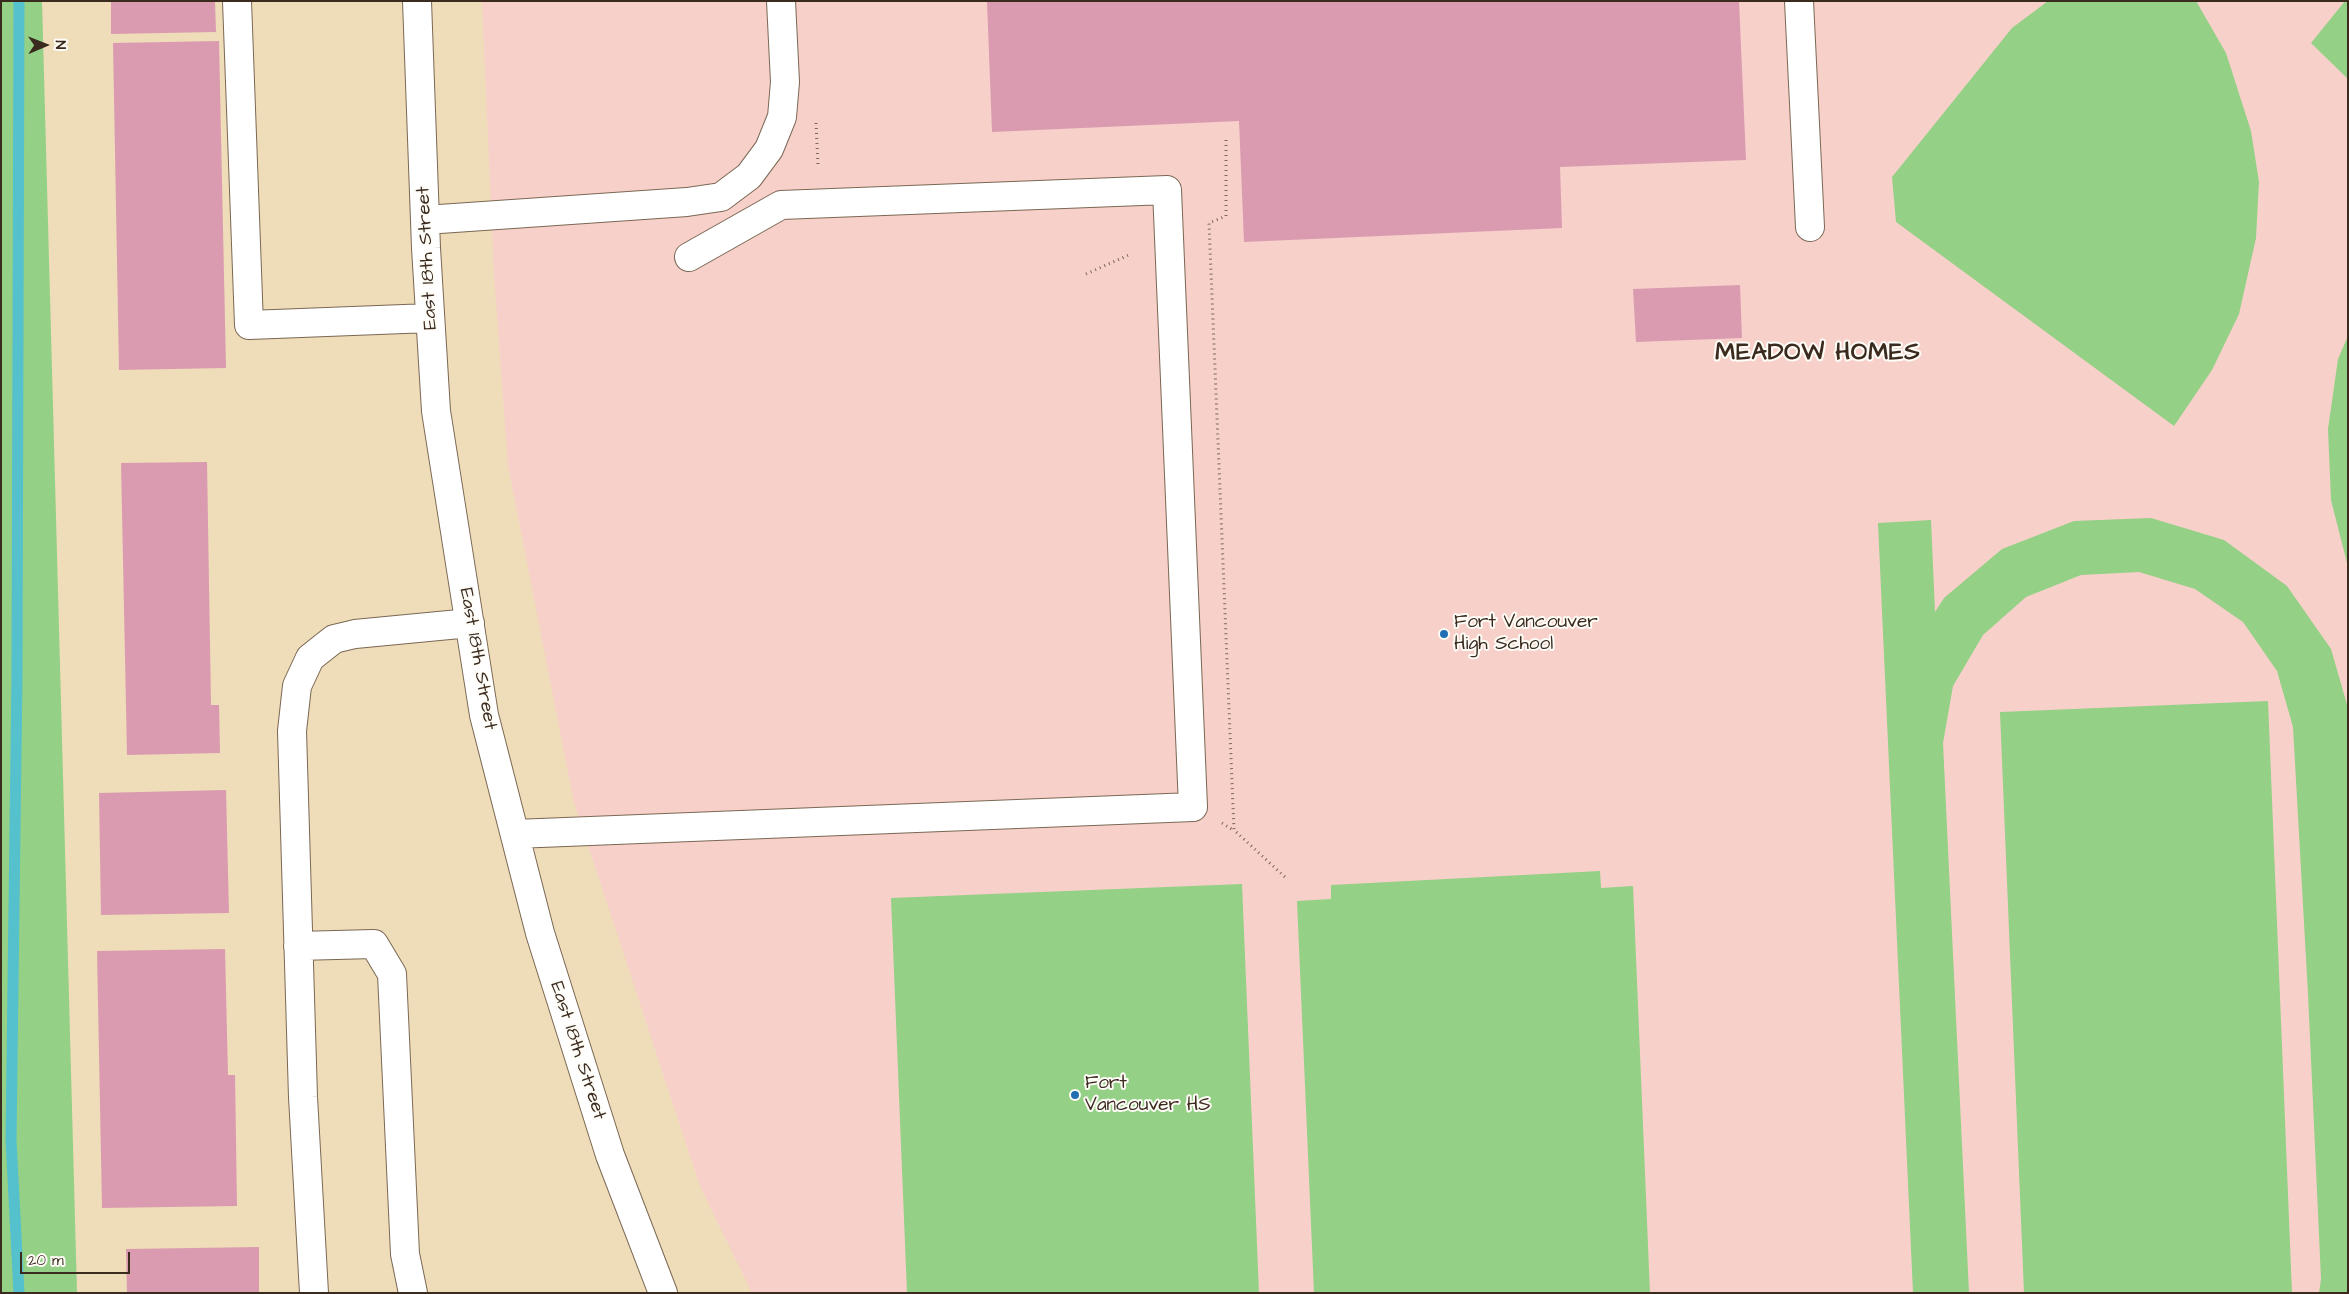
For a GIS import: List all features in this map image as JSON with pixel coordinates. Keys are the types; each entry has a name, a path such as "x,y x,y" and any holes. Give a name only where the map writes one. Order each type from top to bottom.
{"street":[{"path":"237,1 249,325 430,318"},
{"name":"East 18th Street","path":"417,1 425,220 436,411 484,716 540,934 607,1146 663,1293"},
{"path":"425,220 677,203 721,197 749,176 770,149 782,117 785,82 781,1"},
{"path":"1799,1 1810,227"},
{"path":"515,834 1193,807 1168,190 781,205 689,257"},
{"path":"314,1293 303,1097 298,946 292,731 297,686 310,658 334,639 355,634 470,623"},
{"path":"298,946 374,944 392,974 405,1254 413,1293"}],"path":[{"path":"1226,140 1226,216 1209,223 1234,830 1285,877"},
{"path":"1086,274 1131,254"}],"shaded area":[{"name":"Fort Vancouver High School","path":"482,1 2348,1 2348,1293 752,1293 700,1186 574,803 508,465 494,274"}],"green space":[{"path":"1,1 42,1 77,1293 1,1293"},
{"path":"2048,1 2196,1 2226,53 2251,131 2259,182 2256,238 2239,314 2212,370 2174,426 1896,222 1892,177 2012,28"},
{"path":"2345,1 2348,1 2348,79 2311,43"},
{"path":"2348,336 2348,567 2331,500 2328,429 2338,359"},
{"path":"2151,518 2224,540 2287,586 2331,649 2348,708 2348,1293 2319,1293 2321,1279 2308,994 2293,727 2277,671 2243,622 2195,589 2139,572 2081,575 2026,597 1983,635 1953,686 1943,743 1969,1293 1913,1293 1878,523 1931,520 1935,612 1944,598 2002,549 2074,521"},
{"path":"2268,701 2292,1293 2024,1293 2000,712"},
{"path":"1600,871 1601,888 1633,886 1650,1293 1314,1293 1297,901 1331,899 1331,885"},
{"name":"Fort Vancouver HS","path":"1242,884 1259,1293 907,1293 891,898"}],"building":[{"path":"111,1 215,1 216,32 111,34"},
{"path":"987,1 1739,1 1746,160 1560,167 1562,228 1244,242 1239,121 992,132"},
{"path":"219,41 226,368 119,370 113,43"},
{"path":"1740,285 1742,338 1636,342 1633,289"},
{"path":"207,462 211,705 219,705 220,753 127,755 121,463"},
{"path":"226,790 229,913 101,915 99,793"},
{"path":"225,949 228,1075 235,1075 237,1206 102,1208 97,951"},
{"path":"259,1247 259,1293 127,1293 126,1249"}],"waterway":[{"path":"19,1 17,675 11,1140 19,1293"}],"place":[{"name":"Fort Vancouver High School","path":"1444,634"},
{"name":"Fort Vancouver HS","path":"1075,1095"}],"district":[{"name":"MEADOW HOMES","path":"1818,354"}]}
